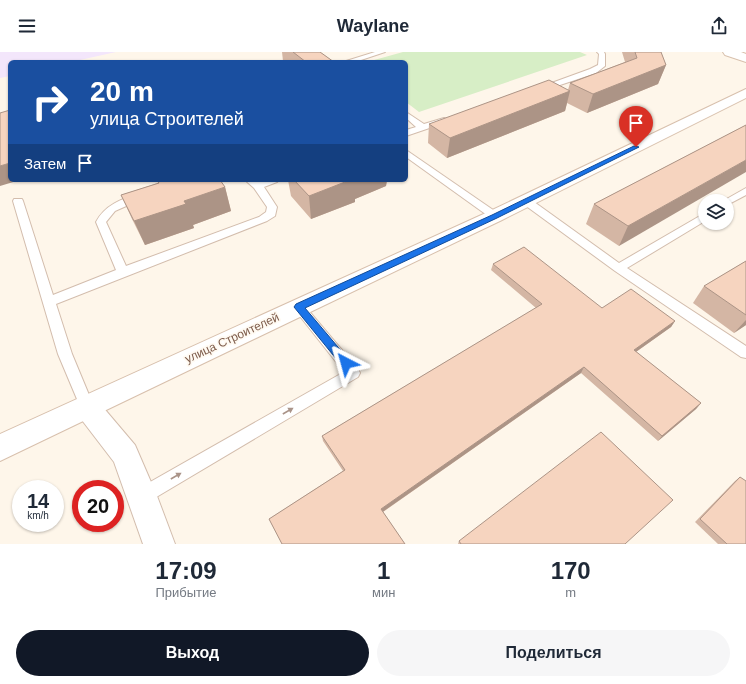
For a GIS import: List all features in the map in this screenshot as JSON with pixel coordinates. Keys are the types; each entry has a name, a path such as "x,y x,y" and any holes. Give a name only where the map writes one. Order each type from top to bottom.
{"street":[{"path":"729,52 746,58"},
{"name":"улица Строителей","path":"0,448 526,201 746,94"},
{"path":"86,407 125,454 159,544"}],"lane":[{"path":"354,60 382,52"},
{"path":"534,90 594,71 601,66 602,54 600,52"},
{"path":"408,116 422,127"},
{"path":"408,132 452,117"},
{"path":"408,154 494,216"},
{"path":"48,302 264,219 271,214 272,207 254,183"},
{"path":"734,198 746,191"},
{"path":"123,272 101,222 105,214 118,205 147,194"},
{"path":"18,201 65,354 86,407"},
{"path":"526,201 619,268 746,353"},
{"path":"619,268 698,220"},
{"path":"142,496 353,373 299,307"}],"shaded area":[{"path":"0,52 116,52 80,60 8,60 8,76 0,78"}],"green space":[{"path":"403,52 580,52 587,55 419,112 408,104 408,60 374,60"}],"building":[{"path":"293,52 320,52 331,60 303,60"},
{"path":"635,52 661,52 666,65 593,94 570,83 637,58"},
{"path":"549,80 570,91 450,138 429,124"},
{"path":"8,111 8,164 0,166 0,113"},
{"path":"746,125 746,160 628,226 594,204"},
{"path":"158,182 221,182 225,187 184,201 186,204 134,221 121,195 159,183"},
{"path":"296,182 345,182 309,196"},
{"path":"524,247 602,308 631,289 675,321 634,350 701,403 662,436 584,367 381,509 405,544 282,544 269,519 345,470 322,436 542,304 493,264"},
{"path":"746,261 746,315 704,286"},
{"path":"601,432 673,500 625,544 461,544 459,541"},
{"path":"740,477 746,481 746,544 727,544 700,519"}],"route":[{"path":"346,363 299,307 494,216 636,147"}]}
